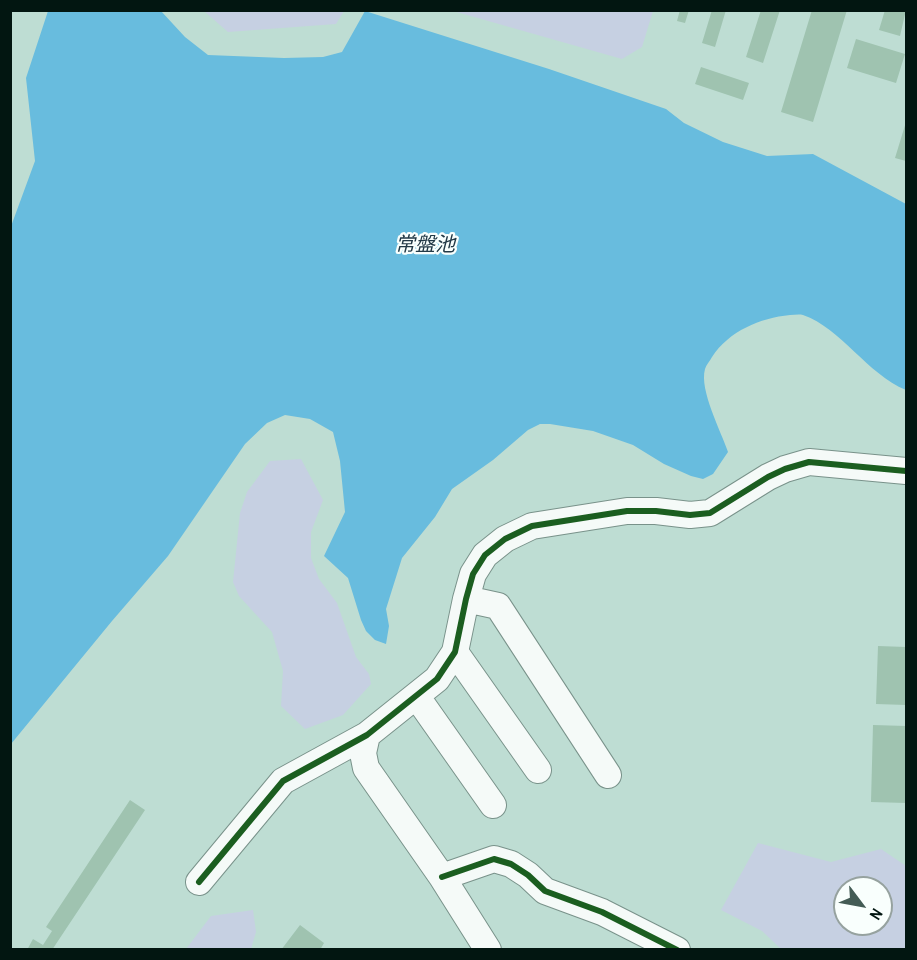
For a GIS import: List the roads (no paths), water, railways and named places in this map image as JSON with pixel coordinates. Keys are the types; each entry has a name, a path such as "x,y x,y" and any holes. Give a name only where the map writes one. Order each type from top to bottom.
{"street":[{"path":"199,882 283,780 367,735 437,679 455,652 473,574 485,555 505,539 532,526 627,511 656,511 690,515 710,513 768,477 809,462 906,471"},
{"path":"466,599 498,606 608,775"},
{"path":"455,652 538,770"},
{"path":"417,697 493,805"},
{"path":"367,735 363,753 366,768 442,877 488,950"},
{"path":"442,877 494,859 511,864 528,875 545,891 603,912 677,950"}],"water":[{"name":"常盤池","path":"48,11 161,11 185,37 208,55 284,58 323,57 342,52 365,11 549,69 666,109 684,123 723,142 767,156 813,154 906,204 906,390 879,373 817,321 803,315 790,315 768,319 736,333 719,348 706,366 705,388 728,452 713,474 703,479 664,464 633,445 593,431 540,424 528,430 493,460 452,489 435,517 402,558 386,609 389,626 386,644 375,640 366,631 348,578 324,556 345,512 340,461 333,432 310,419 285,415 267,423 245,444 168,556 11,744 10,229 35,161 26,78"}]}
